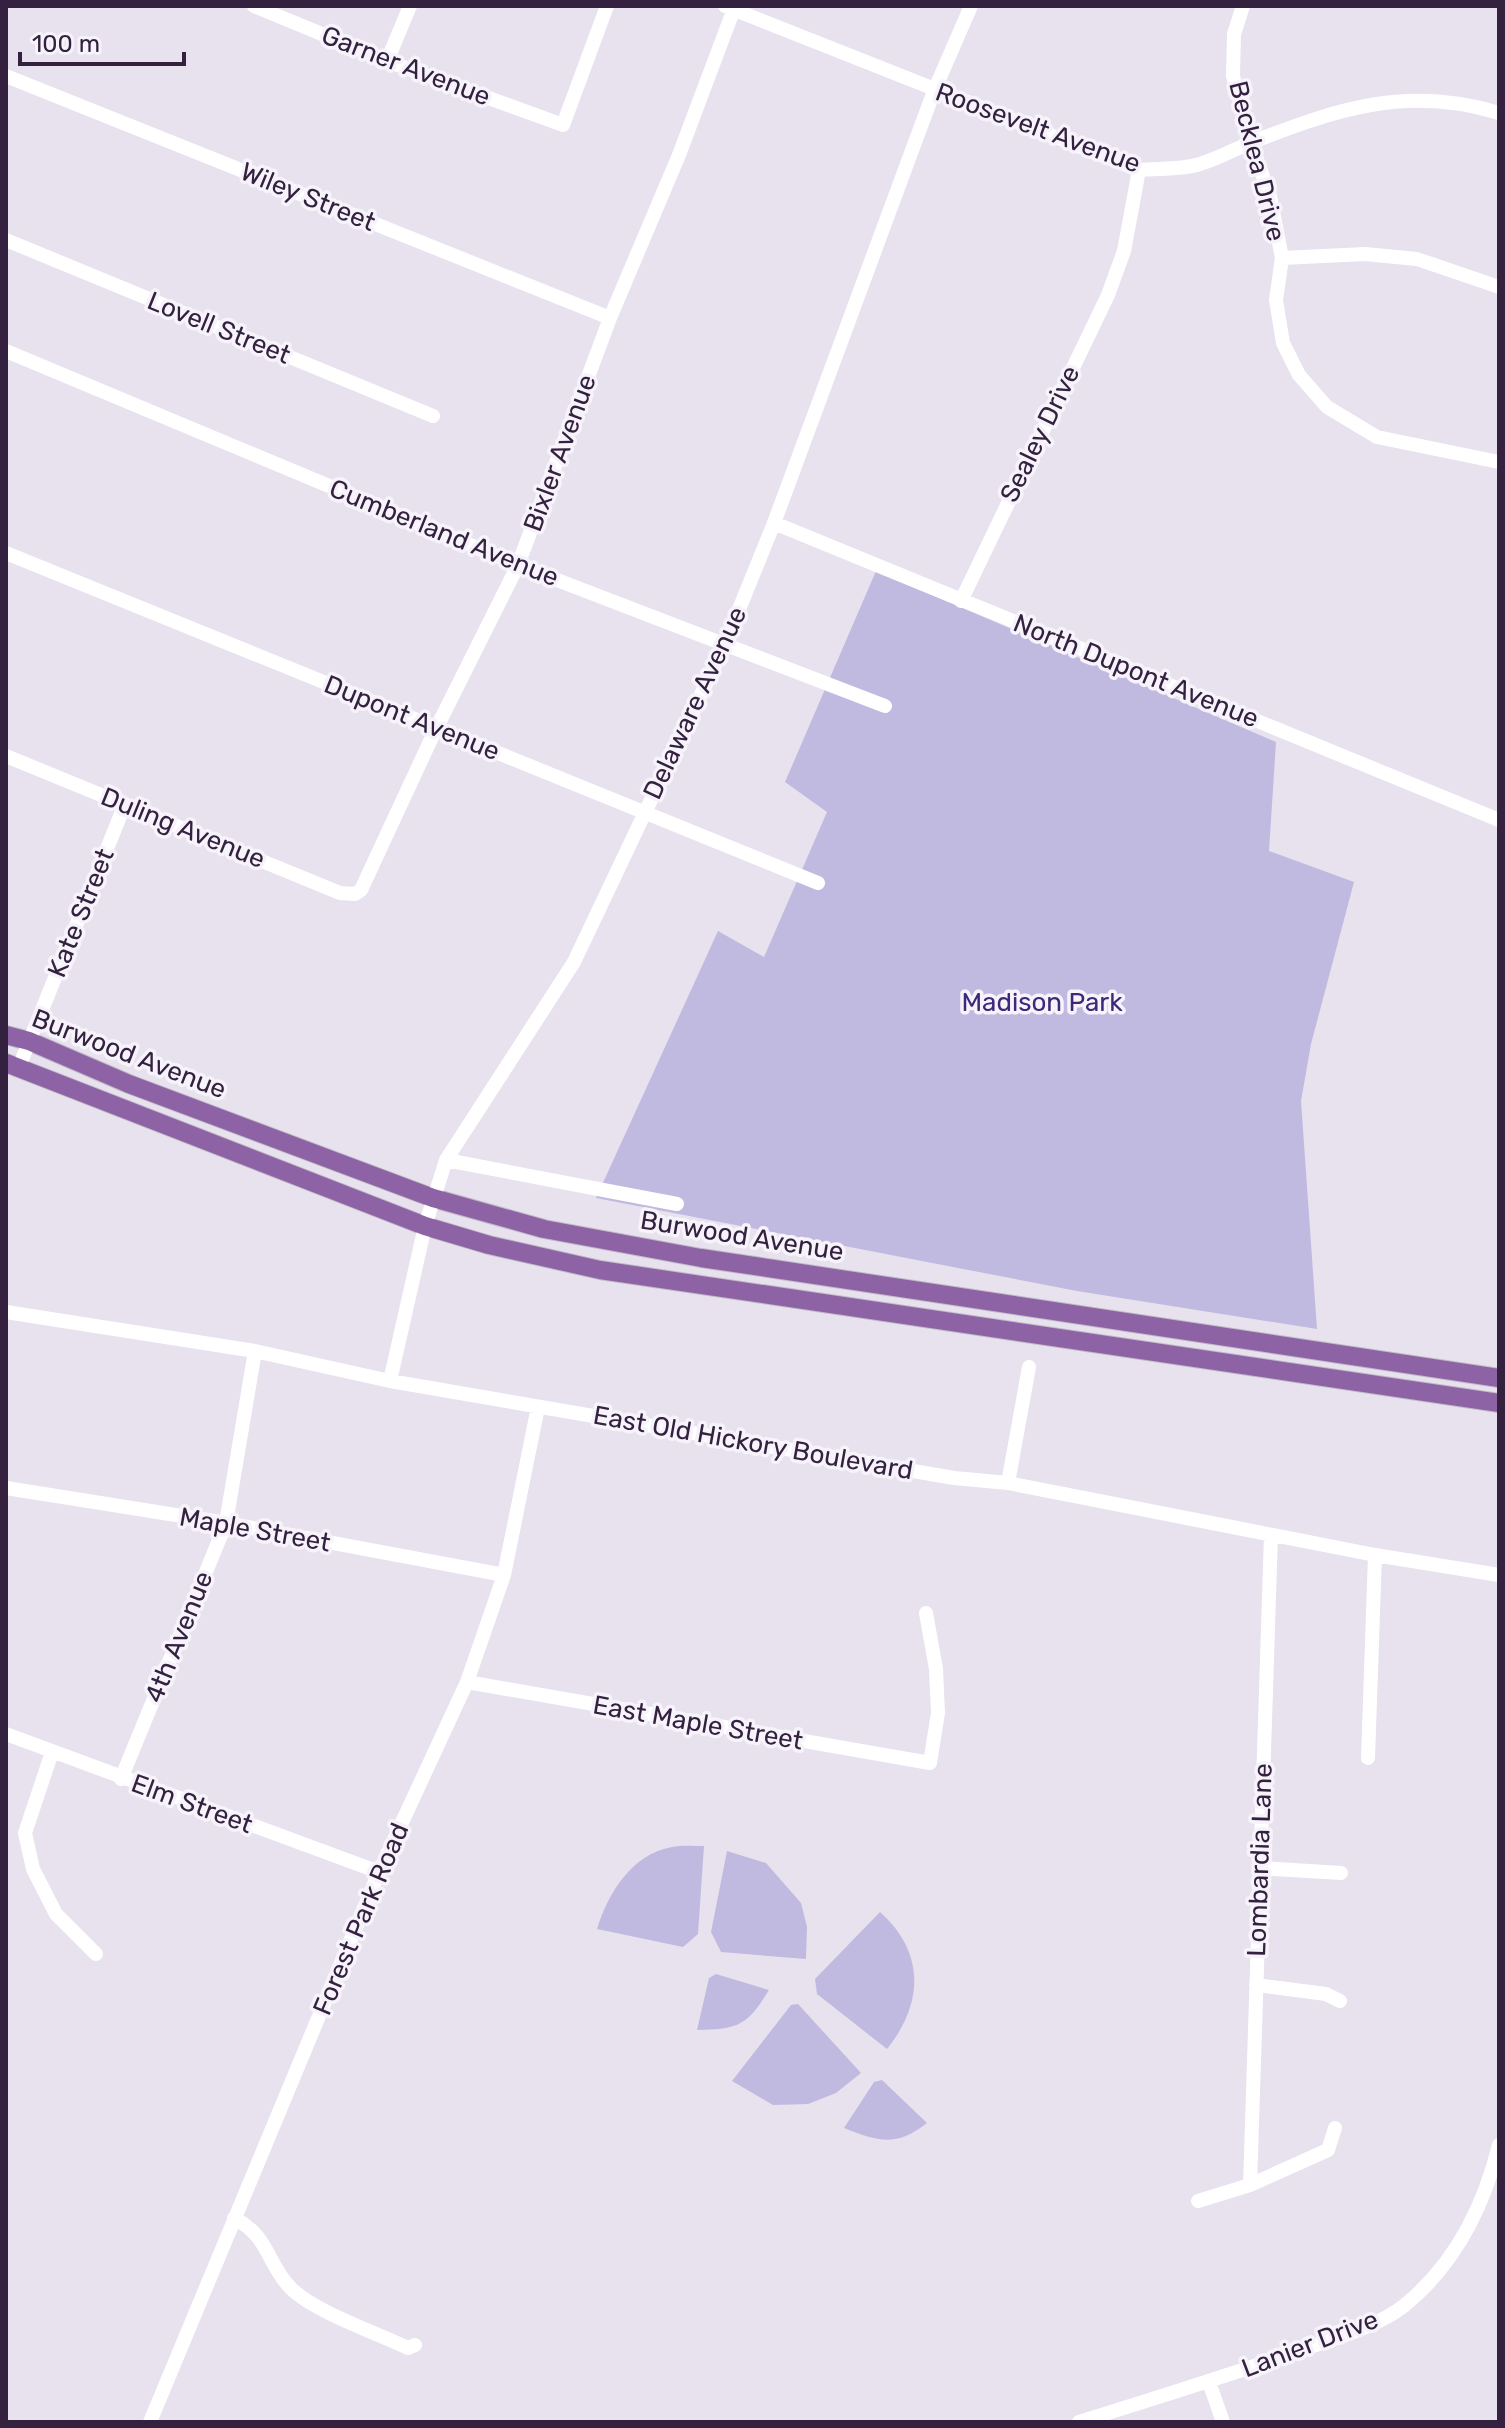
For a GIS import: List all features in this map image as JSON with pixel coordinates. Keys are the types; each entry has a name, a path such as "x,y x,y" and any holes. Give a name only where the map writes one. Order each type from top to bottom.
{"main road":[{"name":"Burwood Avenue","path":"6,1035 29,1041 129,1084 433,1198 544,1229 701,1258 1499,1378"},
{"name":"Burwood Avenue","path":"12,1065 425,1226 489,1245 600,1270 1499,1403"}],"street":[{"name":"Garner Avenue","path":"254,6 387,61 563,125 607,6"},
{"path":"387,61 410,6"},
{"name":"Delaware Avenue","path":"390,1381 425,1226 446,1160 574,962 725,644 774,523 934,91 971,6"},
{"name":"Becklea Drive","path":"1243,6 1234,34 1233,76 1251,143 1270,196 1282,258 1276,300 1283,343 1299,375 1327,407 1377,437 1499,462"},
{"name":"Roosevelt Avenue","path":"731,7 934,91 1139,170 1197,165 1348,108 1405,99 1476,106 1499,113"},
{"name":"Bixler Avenue","path":"361,890 437,727 518,565 610,318 679,155 731,7"},
{"name":"Wiley Street","path":"6,76 610,318"},
{"name":"Sealey Drive","path":"961,601 1119,268 1139,170"},
{"name":"Lovell Street","path":"6,240 433,416"},
{"path":"1282,258 1365,254 1417,259 1499,287"},
{"name":"Cumberland Avenue","path":"6,351 518,565 885,706"},
{"name":"North Dupont Avenue","path":"774,523 1499,820"},
{"name":"Dupont Avenue","path":"6,553 818,883"},
{"name":"Duling Avenue","path":"6,756 340,893 355,894 361,890"},
{"name":"Kate Street","path":"12,1065 29,1041 125,804"},
{"name":"Burwood Avenue","path":"446,1160 677,1204"},
{"name":"East Old Hickory Boulevard","path":"6,1312 255,1351 390,1381 954,1478 1008,1483 1375,1555 1499,1575"},
{"name":"4th Avenue","path":"121,1779 226,1523 255,1351"},
{"path":"1008,1483 1029,1367"},
{"name":"Forest Park Road","path":"150,2422 379,1872 467,1682 504,1575 538,1407"},
{"name":"Maple Street","path":"6,1488 226,1523 504,1575"},
{"name":"Lombardia Lane","path":"1250,2185 1271,1535"},
{"path":"1368,1758 1375,1555"},
{"name":"East Maple Street","path":"467,1682 930,1763 938,1713 936,1669 926,1613"},
{"name":"Elm Street","path":"6,1734 379,1872"},
{"path":"52,1752 25,1833 33,1869 56,1914 96,1954"},
{"path":"1260,1868 1341,1873"},
{"path":"1256,1985 1326,1994 1340,2001"},
{"path":"1198,2201 1250,2185 1328,2150 1335,2128"},
{"name":"Lanier Drive","path":"1079,2422 1209,2382 1353,2332 1404,2306 1441,2270 1472,2222 1485,2195 1499,2145"},
{"path":"234,2218 250,2227 287,2285 307,2301 408,2348 415,2345"},
{"path":"1209,2382 1223,2422"}],"green space":[{"name":"Madison Park","path":"876,571 1276,742 1269,851 1354,882 1311,1044 1301,1101 1317,1329 1077,1291 596,1198 718,931 764,957 827,812 785,782"},
{"path":"704,1846 698,1934 683,1947 597,1929 615,1889 645,1858 672,1847"},
{"path":"727,1851 766,1863 801,1903 807,1927 806,1959 721,1952 711,1932"},
{"path":"880,1912 895,1927 905,1944 912,1961 914,1978 908,2014 887,2049 817,1994 815,1979"},
{"path":"716,1974 769,1990 754,2011 740,2023 697,2030 709,1978"},
{"path":"798,2004 861,2073 836,2093 808,2104 773,2105 732,2081 791,2005"},
{"path":"882,2080 927,2123 905,2136 886,2140 844,2128 874,2082"}]}
